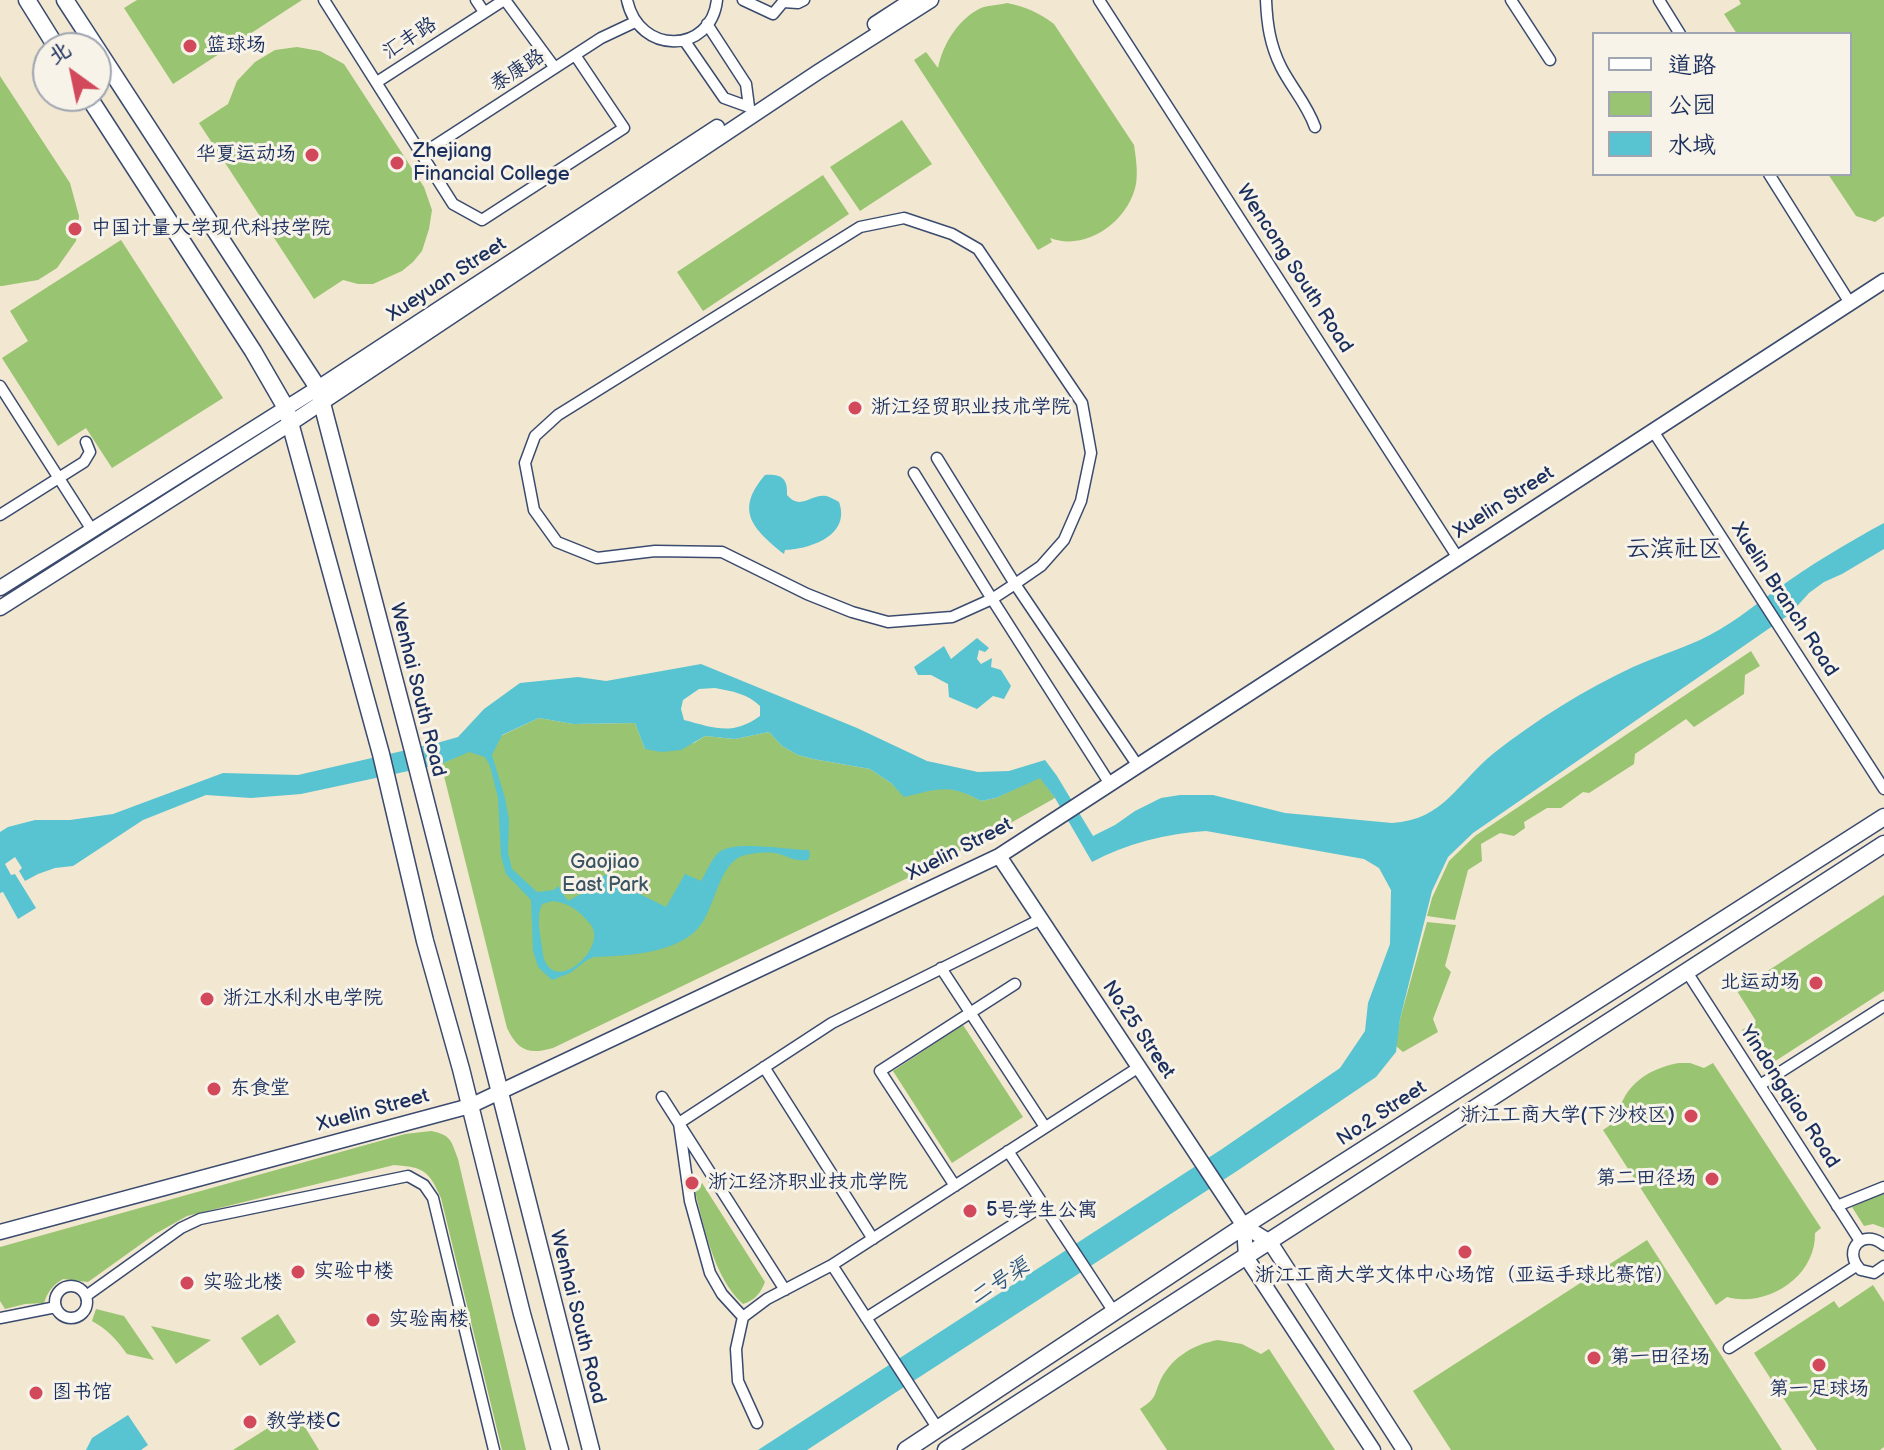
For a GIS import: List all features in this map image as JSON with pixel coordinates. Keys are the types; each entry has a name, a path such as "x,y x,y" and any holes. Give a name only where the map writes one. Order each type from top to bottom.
{"main road":[{"path":"27,0 47,32"},
{"name":"Wenhai South Road","path":"65,0 320,395 591,1450"},
{"name":"Xueyuan Street","path":"0,588 92,530 289,416 912,0"},
{"path":"320,395 931,0"},
{"path":"98,112 253,351 289,416 381,754 425,941 560,1450"},
{"name":"Xuelin Street","path":"0,1232 470,1106 999,856 1884,281"},
{"path":"0,608 289,416"},
{"name":"No.2 Street","path":"906,1450 1244,1226 1884,817"},
{"path":"948,1450 1884,844"},
{"name":"No.25 Street","path":"999,856 1244,1226 1270,1242 1404,1450"},
{"name":"No.25 Street","path":"1244,1226 1246,1257 1373,1450"}],"street":[{"path":"324,0 453,204 482,220 624,128 575,55"},
{"path":"476,0 484,12"},
{"path":"504,0 555,68"},
{"name":"汇丰路","path":"377,82 504,0"},
{"path":"627,0 635,22 649,35 662,41 676,42 702,31 717,8 717,0"},
{"path":"743,0 773,14 783,2 798,3 804,0"},
{"name":"Wencong South Road","path":"1099,0 1458,558"},
{"path":"1266,0 1270,40 1282,68 1311,114 1315,127"},
{"path":"1511,0 1550,60"},
{"path":"1659,0 1679,32"},
{"name":"泰康路","path":"422,154 601,38 635,22"},
{"path":"684,40 724,98 749,107 746,84 707,24"},
{"path":"1770,176 1850,303"},
{"path":"904,218 952,234 978,249 1082,403 1091,453 1081,501 1064,540 1041,566 992,599 952,617 888,622 807,594 722,552 655,551 597,558 557,542 534,510 525,463 535,436 558,415 860,227 904,218"},
{"path":"0,386 92,530"},
{"name":"Xuelin Branch Road","path":"1653,431 1884,789"},
{"path":"0,515 84,462 90,452 86,442"},
{"path":"937,458 1015,584 1138,766"},
{"path":"914,473 1110,784"},
{"path":"679,1123 832,1023 1041,919"},
{"path":"941,968 1045,1127"},
{"name":"Yindongqiao Road","path":"1687,972 1860,1241"},
{"path":"955,1186 880,1071 1015,984"},
{"path":"1760,1085 1884,1006"},
{"path":"764,1067 873,1239"},
{"path":"757,1423 738,1381 736,1349 743,1317 767,1299 832,1265 1139,1067"},
{"path":"662,1097 785,1290"},
{"path":"679,1123 690,1201 710,1273 722,1294 743,1317"},
{"path":"1008,1151 1114,1312"},
{"path":"86,1296 181,1228 200,1219 408,1176 424,1185 433,1198 494,1450"},
{"path":"1837,1206 1884,1187"},
{"path":"866,1318 1044,1205"},
{"path":"1883,1271 1867,1273 1856,1266 1853,1253 1860,1241 1871,1238 1884,1245"},
{"path":"832,1265 938,1429"},
{"path":"1729,1348 1856,1266"},
{"path":"68,1287 78,1288 86,1296 86,1306 77,1317 62,1315 56,1307 56,1297 68,1287"},
{"path":"0,1318 56,1307"}],"green space":[{"name":"篮球场","path":"137,0 302,0 173,84 124,8"},
{"path":"1739,0 1884,0 1884,216 1875,222 1856,216 1829,176 1852,176 1852,32 1736,32 1724,14 1741,4"},
{"path":"1007,3 1032,10 1054,24 1134,145 1136,184 1132,198 1115,221 1104,230 1078,241 1050,238 1052,242 1038,250 914,60 926,52 938,68 948,41 965,19 981,8"},
{"name":"华夏运动场","path":"297,47 320,51 344,64 424,187 432,210 422,251 402,271 373,284 343,280 314,299 199,123 228,104 237,81 255,62 275,50"},
{"path":"0,76 70,183 79,216 76,241 57,268 38,280 2,286 0,286"},
{"path":"902,120 932,164 860,211 830,167"},
{"path":"823,175 849,214 703,311 677,272"},
{"path":"121,240 223,398 112,468 86,428 58,446 2,358 28,341 10,311"},
{"path":"1751,651 1760,666 1745,675 1744,694 1694,727 1686,719 1635,754 1634,764 1561,808 1547,808 1524,822 1525,828 1514,836 1500,833 1481,844 1482,861 1468,870 1455,920 1427,916 1449,861 1475,836"},
{"name":"Gaojiao East Park","path":"539,718 573,724 635,723 645,749 694,743 705,736 735,739 769,732 782,746 798,755 870,769 904,796 951,789 981,801 996,798 1040,777 1055,798 941,862 553,1048 531,1051 515,1042 507,1028 441,764"},
{"name":"北运动场","path":"1884,895 1884,991 1766,1067 1742,1030 1756,1021 1737,991"},
{"path":"1427,922 1456,925 1445,966 1451,972 1433,1019 1438,1032 1403,1052 1396,1046 1400,1019"},
{"path":"963,1025 1023,1117 952,1163 893,1071"},
{"name":"第二田径场","path":"1679,1063 1704,1068 1713,1063 1821,1228 1815,1233 1807,1263 1786,1286 1773,1293 1758,1298 1727,1297 1716,1305 1603,1130 1615,1120 1620,1105 1639,1080 1662,1067"},
{"path":"431,1131 449,1139 458,1159 526,1450 502,1450 441,1198 429,1176 412,1167 394,1165 187,1216 155,1234 88,1282 63,1279 51,1289 44,1303 5,1309 0,1301 0,1247 405,1134"},
{"path":"702,1183 765,1282 751,1301 743,1304 724,1280 717,1265 694,1188"},
{"path":"1884,1193 1884,1228 1873,1224 1864,1226 1852,1207"},
{"name":"第一田径场","path":"1647,1240 1782,1450 1451,1450 1413,1391"},
{"name":"第一足球场","path":"1873,1285 1884,1302 1884,1447 1880,1450 1817,1450 1754,1353 1834,1301 1839,1308"},
{"path":"96,1309 124,1316 154,1360 127,1354 111,1335 92,1321"},
{"path":"278,1314 296,1342 260,1366 241,1338"},
{"path":"151,1326 211,1340 176,1364"},
{"path":"1218,1340 1242,1344 1261,1354 1269,1349 1335,1450 1167,1450 1140,1409 1152,1399 1166,1371 1178,1358 1193,1348"},
{"path":"295,1411 319,1450 233,1450"}],"water":[{"path":"765,475 782,478 787,495 797,502 826,496 839,502 841,513 834,531 817,543 785,550 784,554 756,528 751,519 751,499"},
{"path":"1884,523 1884,549 1824,582 1790,614 1473,833 1448,857 1432,891 1400,1019 1396,1052 1376,1077 1237,1171 807,1450 758,1450 1222,1149 1340,1068 1365,1031 1368,1003 1390,944 1391,890 1379,868 1364,859 1206,831 1147,840 1092,862 1040,778 996,798 981,801 970,795 943,789 904,797 891,783 870,769 798,755 782,746 769,732 735,739 705,736 681,750 661,752 645,749 635,723 573,724 539,718 502,735 492,755 509,820 508,853 512,869 537,892 554,890 558,886 568,901 611,872 623,891 628,888 666,907 685,874 701,881 715,856 725,849 748,846 809,850 808,860 770,853 742,856 728,867 702,923 682,941 653,951 594,957 570,973 552,980 538,967 533,951 531,900 506,874 501,856 498,798 490,766 485,757 469,752 441,764 301,794 251,798 206,795 143,820 73,866 55,868 25,881 15,857 5,864 11,875 15,874 36,908 18,919 3,892 0,893 0,832 8,827 35,820 70,820 113,814 223,773 298,775 437,743 458,737 484,709 520,683 578,677 606,681 701,664 857,728 927,761 978,772 1009,771 1045,760 1093,836 1161,798 1180,795 1213,795 1285,813 1392,823 1410,820 1438,807 1494,753 1561,706 1633,667 1710,635 1815,563","holes":["715,688 750,699 760,706 760,716 732,728 714,728 684,720 681,709 683,700 699,689","553,901 575,909 593,929 594,939 590,950 573,968 563,971 553,970 546,963 542,947 539,914 542,904"]},
{"path":"977,638 989,648 985,652 979,650 977,659 981,664 992,658 991,667 1001,670 1011,686 1004,699 993,696 977,709 949,697 948,684 931,675 918,675 914,667 944,646 951,659"},
{"path":"128,1415 148,1445 141,1450 86,1450 92,1438"}],"place":[{"name":"篮球场","path":"190,46"},
{"name":"华夏运动场","path":"312,155"},
{"name":"Zhejiang Financial College","path":"397,163"},
{"name":"中国计量大学现代科技学院","path":"75,229"},
{"name":"浙江经贸职业技术学院","path":"855,408"},
{"name":"北运动场","path":"1816,983"},
{"name":"浙江水利水电学院","path":"207,999"},
{"name":"东食堂","path":"214,1089"},
{"name":"浙江工商大学(下沙校区)","path":"1691,1116"},
{"name":"第二田径场","path":"1712,1179"},
{"name":"浙江经济职业技术学院","path":"692,1183"},
{"name":"5号学生公寓","path":"970,1211"},
{"name":"浙江工商大学文体中心场馆（亚运手球比赛馆）","path":"1465,1252"},
{"name":"实验中楼","path":"298,1272"},
{"name":"实验北楼","path":"187,1283"},
{"name":"实验南楼","path":"373,1320"},
{"name":"第一田径场","path":"1594,1358"},
{"name":"第一足球场","path":"1819,1365"},
{"name":"图书馆","path":"36,1393"},
{"name":"教学楼C","path":"250,1422"}],"district":[{"name":"云滨社区","path":"1674,550"}],"water label":[{"name":"二号渠","path":"1000,1283"}]}
